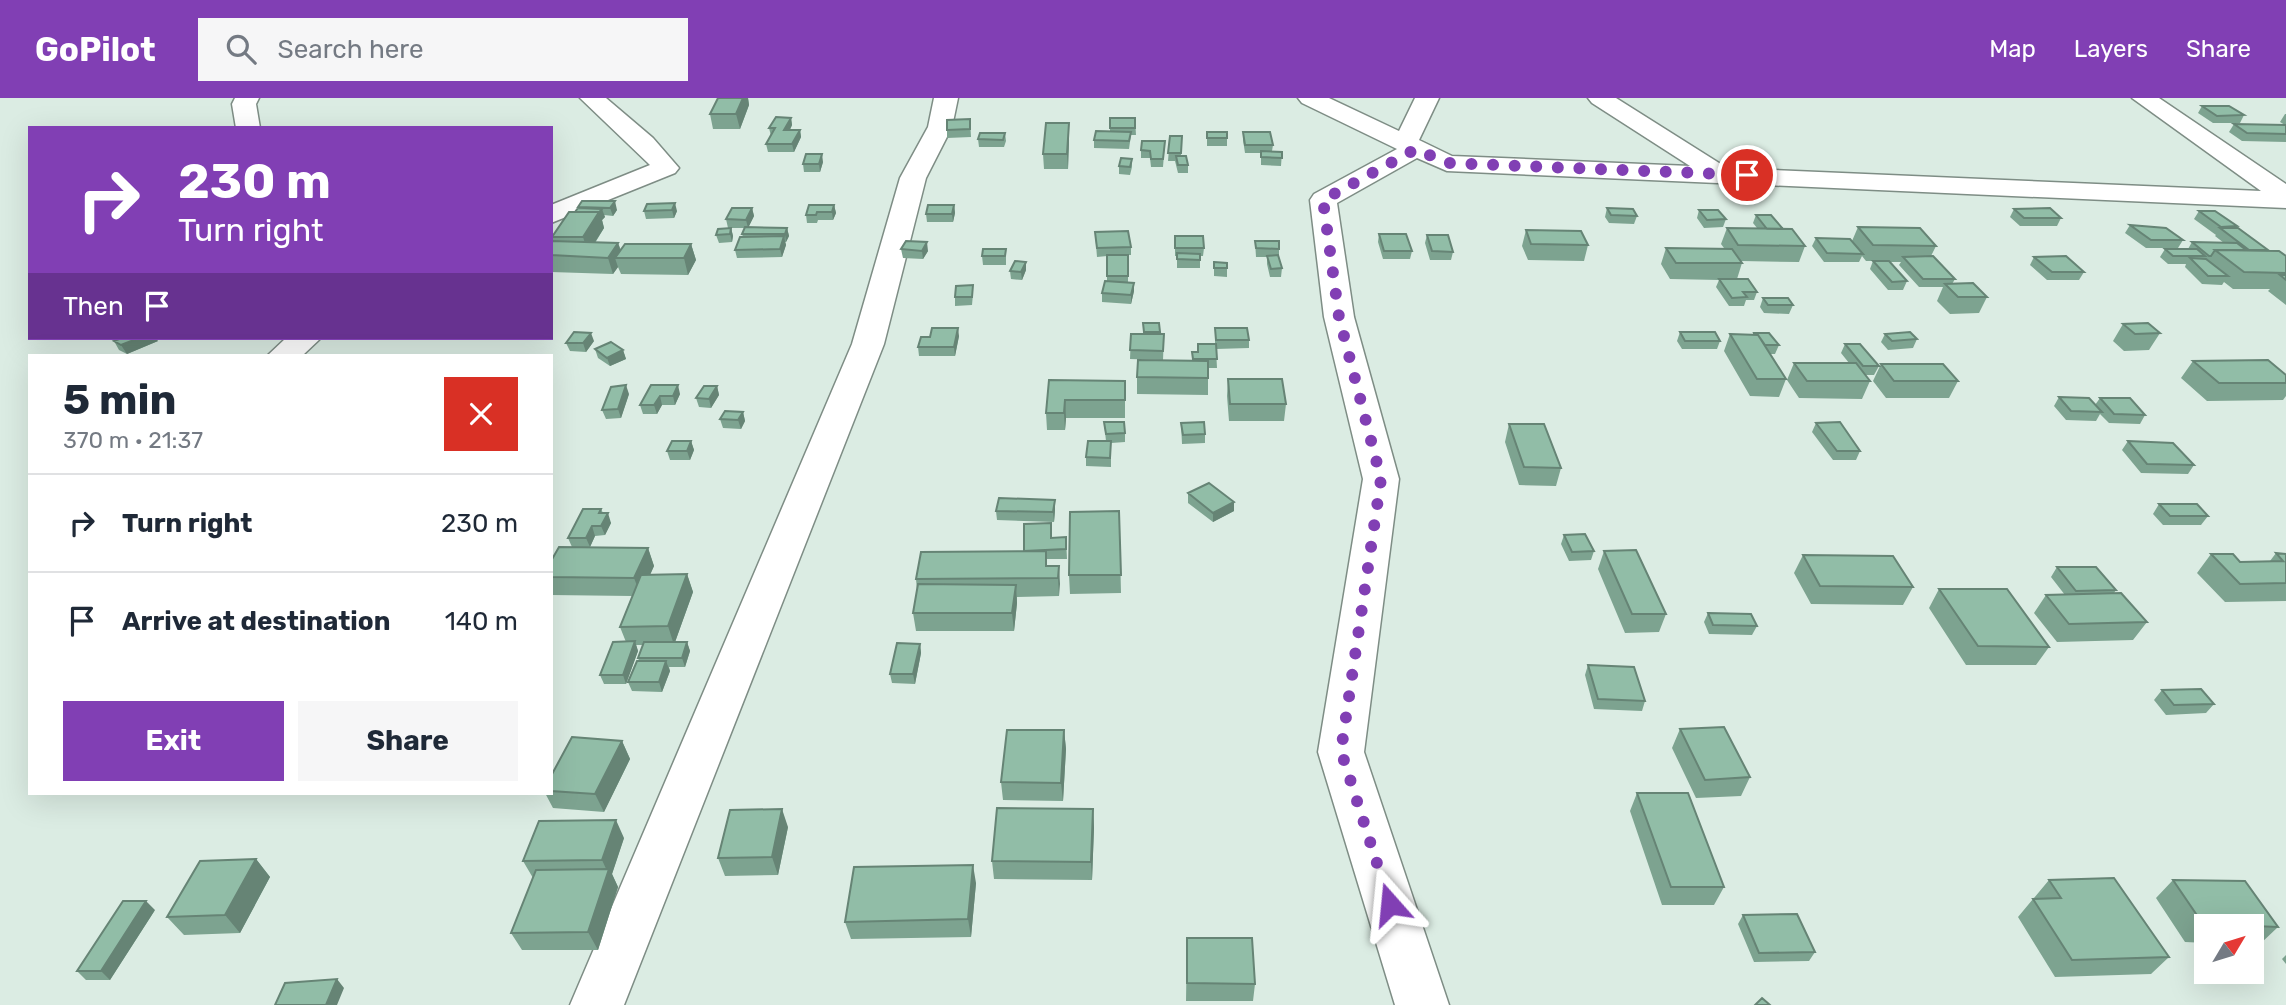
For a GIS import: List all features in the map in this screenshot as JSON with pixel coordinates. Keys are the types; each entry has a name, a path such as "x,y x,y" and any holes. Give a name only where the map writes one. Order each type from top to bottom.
{"street":[{"path":"247,98 244,104 248,126"},
{"path":"553,214 666,169 644,144 592,98"},
{"path":"597,1005 868,344 913,178 940,127 946,98"},
{"path":"1310,98 1447,163 2286,198"},
{"path":"1422,1005 1341,751 1381,479 1339,317 1323,200 1411,146 1427,98"},
{"path":"1600,98 1720,174"},
{"path":"2144,98 2286,198"},
{"path":"286,354 304,340"}],"building":[{"path":"718,98 743,98 736,114 710,114"},
{"path":"2202,106 2229,106 2244,115 2217,116"},
{"path":"776,117 791,118 784,130 800,130 792,144 766,144 775,128 769,128"},
{"path":"1110,118 1135,118 1135,128 1110,128"},
{"path":"970,119 970,129 947,130 947,120"},
{"path":"1046,123 1069,123 1067,154 1043,154"},
{"path":"2234,124 2286,125 2286,134 2247,133"},
{"path":"1096,131 1131,132 1129,141 1094,140"},
{"path":"1207,132 1227,132 1227,138 1207,138"},
{"path":"1243,132 1270,132 1273,145 1245,145"},
{"path":"980,133 1005,133 1003,140 978,139"},
{"path":"1170,136 1182,136 1181,153 1168,153"},
{"path":"1142,141 1165,141 1163,159 1151,159 1150,151 1141,150"},
{"path":"1261,151 1282,152 1282,158 1261,157"},
{"path":"806,154 822,154 819,164 803,164"},
{"path":"1176,156 1186,156 1188,165 1178,165"},
{"path":"1121,158 1132,159 1130,167 1119,166"},
{"path":"582,201 615,201 610,208 578,207"},
{"path":"675,203 672,210 644,211 647,204"},
{"path":"809,205 834,205 832,212 806,215"},
{"path":"928,205 954,205 952,214 926,214"},
{"path":"578,208 602,209 597,215 599,212 575,212"},
{"path":"732,208 752,208 746,220 726,219"},
{"path":"1607,208 1633,209 1637,216 1611,215"},
{"path":"2050,208 2061,218 2024,218 2014,209"},
{"path":"1699,210 1718,210 1726,219 1707,220"},
{"path":"2199,211 2215,211 2237,226 2221,227"},
{"path":"569,212 599,212 583,237 553,236"},
{"path":"1756,215 1771,215 1783,229 1767,229"},
{"path":"2130,225 2166,228 2183,240 2151,240"},
{"path":"745,227 787,228 785,234 742,234"},
{"path":"1858,227 1920,228 1936,246 1873,245"},
{"path":"731,228 730,234 716,235 718,229"},
{"path":"1727,228 1792,229 1805,246 1738,245"},
{"path":"2220,228 2238,228 2268,250 2249,250"},
{"path":"1526,230 1581,231 1588,245 1531,244"},
{"path":"1128,231 1131,247 1097,248 1095,232"},
{"path":"1379,234 1406,234 1412,251 1384,251"},
{"path":"1427,235 1448,235 1453,252 1432,251"},
{"path":"784,236 780,249 735,250 740,237"},
{"path":"1175,236 1203,236 1204,248 1175,248"},
{"path":"1816,238 1850,239 1863,254 1827,253"},
{"path":"553,241 618,243 608,258 553,255"},
{"path":"906,241 927,242 922,251 901,249"},
{"path":"1255,241 1279,241 1279,249 1256,248"},
{"path":"2192,242 2237,243 2246,250 2215,250 2209,256"},
{"path":"625,244 691,244 684,258 615,258"},
{"path":"1666,248 1732,249 1742,263 1676,263"},
{"path":"983,249 1006,249 1005,256 982,256"},
{"path":"2165,249 2197,249 2205,256 2173,256"},
{"path":"2215,250 2279,251 2286,256 2286,273 2244,272"},
{"path":"1177,253 1200,254 1200,260 1177,259"},
{"path":"1107,255 1128,255 1128,276 1107,276"},
{"path":"1278,255 1282,268 1271,269 1267,256"},
{"path":"1933,256 1955,279 1923,279 1903,257"},
{"path":"2066,256 2084,272 2052,272 2034,257"},
{"path":"2190,258 2206,259 2228,276 2208,276"},
{"path":"1015,261 1026,262 1021,272 1010,271"},
{"path":"1873,261 1889,261 1907,281 1892,282"},
{"path":"1214,262 1227,263 1227,268 1214,268"},
{"path":"1719,279 1748,279 1757,292 1743,292 1747,297 1732,298"},
{"path":"1105,281 1134,283 1131,295 1102,293"},
{"path":"1973,283 1987,297 1958,297 1945,284"},
{"path":"973,285 972,297 955,297 956,286"},
{"path":"1763,298 1788,298 1793,305 1768,305"},
{"path":"1143,323 1159,323 1160,332 1144,332"},
{"path":"2148,323 2160,333 2135,334 2123,324"},
{"path":"932,328 958,328 954,347 918,347 921,337 930,337"},
{"path":"1215,328 1247,328 1249,340 1216,340"},
{"path":"574,332 591,333 583,343 566,343"},
{"path":"1680,332 1715,332 1720,341 1685,341"},
{"path":"1910,332 1917,339 1892,341 1885,334"},
{"path":"1754,333 1769,333 1779,345 1765,345"},
{"path":"1131,334 1164,334 1163,351 1130,350"},
{"path":"1730,334 1758,335 1786,379 1757,379"},
{"path":"117,340 134,340 121,345 114,341"},
{"path":"611,342 623,350 607,358 595,349"},
{"path":"1198,344 1216,344 1217,359 1193,359 1192,352 1198,352"},
{"path":"1845,344 1860,344 1879,366 1863,366"},
{"path":"1138,360 1208,361 1208,378 1137,377"},
{"path":"2268,360 2286,375 2286,383 2219,383 2193,361"},
{"path":"1794,363 1856,363 1870,381 1807,381"},
{"path":"1881,364 1943,364 1958,381 1894,381"},
{"path":"1228,379 1282,379 1286,404 1230,404"},
{"path":"1049,380 1125,381 1125,400 1065,400 1064,413 1046,413"},
{"path":"626,385 618,409 602,410 611,387"},
{"path":"651,385 678,385 673,396 660,396 654,405 640,405"},
{"path":"704,386 717,386 709,399 696,398"},
{"path":"2059,397 2089,398 2102,412 2071,411"},
{"path":"2100,398 2130,398 2145,415 2114,414"},
{"path":"725,411 743,412 738,420 720,419"},
{"path":"1104,422 1124,422 1125,433 1106,434"},
{"path":"1204,422 1205,434 1183,435 1181,423"},
{"path":"1840,422 1860,451 1837,451 1816,423"},
{"path":"1509,424 1544,424 1561,468 1524,467"},
{"path":"672,441 691,441 687,451 667,451"},
{"path":"1088,441 1111,441 1110,458 1086,457"},
{"path":"2128,441 2173,443 2194,465 2147,464"},
{"path":"1209,483 1234,502 1213,513 1188,493"},
{"path":"999,498 1055,500 1053,512 996,511"},
{"path":"2159,504 2197,504 2208,516 2170,516"},
{"path":"583,509 601,509 599,513 608,513 601,526 592,526 586,538 568,538"},
{"path":"1119,511 1121,575 1069,575 1070,512"},
{"path":"1051,523 1051,538 1066,537 1066,549 1024,551 1024,524"},
{"path":"1585,534 1594,551 1572,552 1564,535"},
{"path":"559,547 648,548 634,578 553,577 553,558"},
{"path":"1636,550 1666,614 1632,614 1604,551"},
{"path":"1046,551 1046,566 1059,566 1058,578 916,579 921,552"},
{"path":"2276,553 2286,554 2286,583 2240,584 2211,554 2233,554 2240,562 2283,561"},
{"path":"1803,555 1893,556 1913,587 1820,586"},
{"path":"2057,567 2096,567 2116,590 2076,591"},
{"path":"687,574 668,626 620,627 641,575"},
{"path":"918,584 1016,585 1012,613 913,613"},
{"path":"1939,589 2007,589 2049,647 1978,646"},
{"path":"2121,593 2147,622 2069,624 2046,595"},
{"path":"1708,613 1751,614 1757,626 1713,625"},
{"path":"635,641 623,675 600,675 613,642"},
{"path":"644,642 687,642 682,658 638,658"},
{"path":"897,643 920,644 913,674 890,674"},
{"path":"637,661 666,661 659,682 628,682"},
{"path":"1588,665 1634,667 1645,701 1598,699"},
{"path":"2201,689 2214,704 2174,705 2162,690"},
{"path":"1724,727 1750,777 1705,780 1680,729"},
{"path":"1007,730 1064,730 1061,783 1001,782"},
{"path":"572,737 622,741 595,794 553,791 553,772"},
{"path":"1637,793 1688,793 1724,887 1671,887"},
{"path":"997,808 1093,809 1091,862 992,861"},
{"path":"782,809 772,857 718,858 730,810"},
{"path":"616,820 602,860 523,861 539,821"},
{"path":"256,859 225,915 167,917 200,861"},
{"path":"973,865 968,919 845,922 854,867"},
{"path":"609,869 588,932 511,933 536,870"},
{"path":"2114,878 2169,957 2072,960 2033,899 2061,898 2049,880"},
{"path":"2173,880 2245,881 2278,927 2264,926 2264,914 2196,914"},
{"path":"123,901 146,901 101,971 77,971"},
{"path":"1797,914 1815,952 1759,953 1743,915"},
{"path":"1187,938 1252,938 1255,984 1187,983"},
{"path":"337,979 326,1005 275,1005 285,983"},
{"path":"1762,998 1770,1005 1755,1005"}],"route":[{"path":"1390,904 1341,751 1381,479 1339,317 1323,200 1416,149 1447,163 1747,175"}]}
